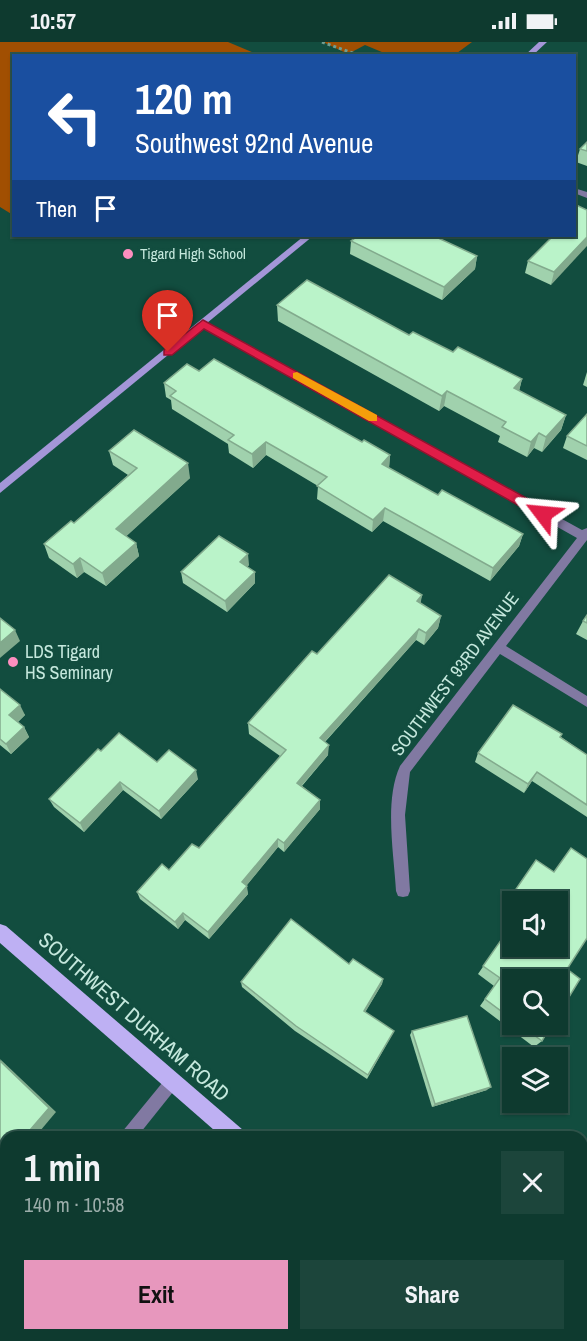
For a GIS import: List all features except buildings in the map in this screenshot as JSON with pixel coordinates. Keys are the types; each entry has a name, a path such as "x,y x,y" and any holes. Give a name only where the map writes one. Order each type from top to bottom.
{"main road":[{"name":"SOUTHWEST DURHAM ROAD","path":"0,932 229,1131"}],"street":[{"path":"529,54 543,42"},
{"path":"0,489 308,237"},
{"path":"203,324 585,534"},
{"name":"SOUTHWEST 93RD AVENUE","path":"403,891 399,802 400,783 404,770 585,534"},
{"path":"498,647 587,702"},
{"path":"132,1131 172,1082"}],"path":[{"path":"322,42 355,54"}],"shaded area":[{"path":"0,42 228,42 257,54 12,54 12,214 0,207"},
{"path":"323,42 472,42 456,54 387,54 365,45 348,54"}],"slow traffic":[{"path":"297,376 373,418"}],"place":[{"name":"Tigard High School","path":"128,254"},
{"name":"LDS Tigard HS Seminary","path":"13,662"}],"route":[{"path":"168,352 203,324 543,514"}]}
